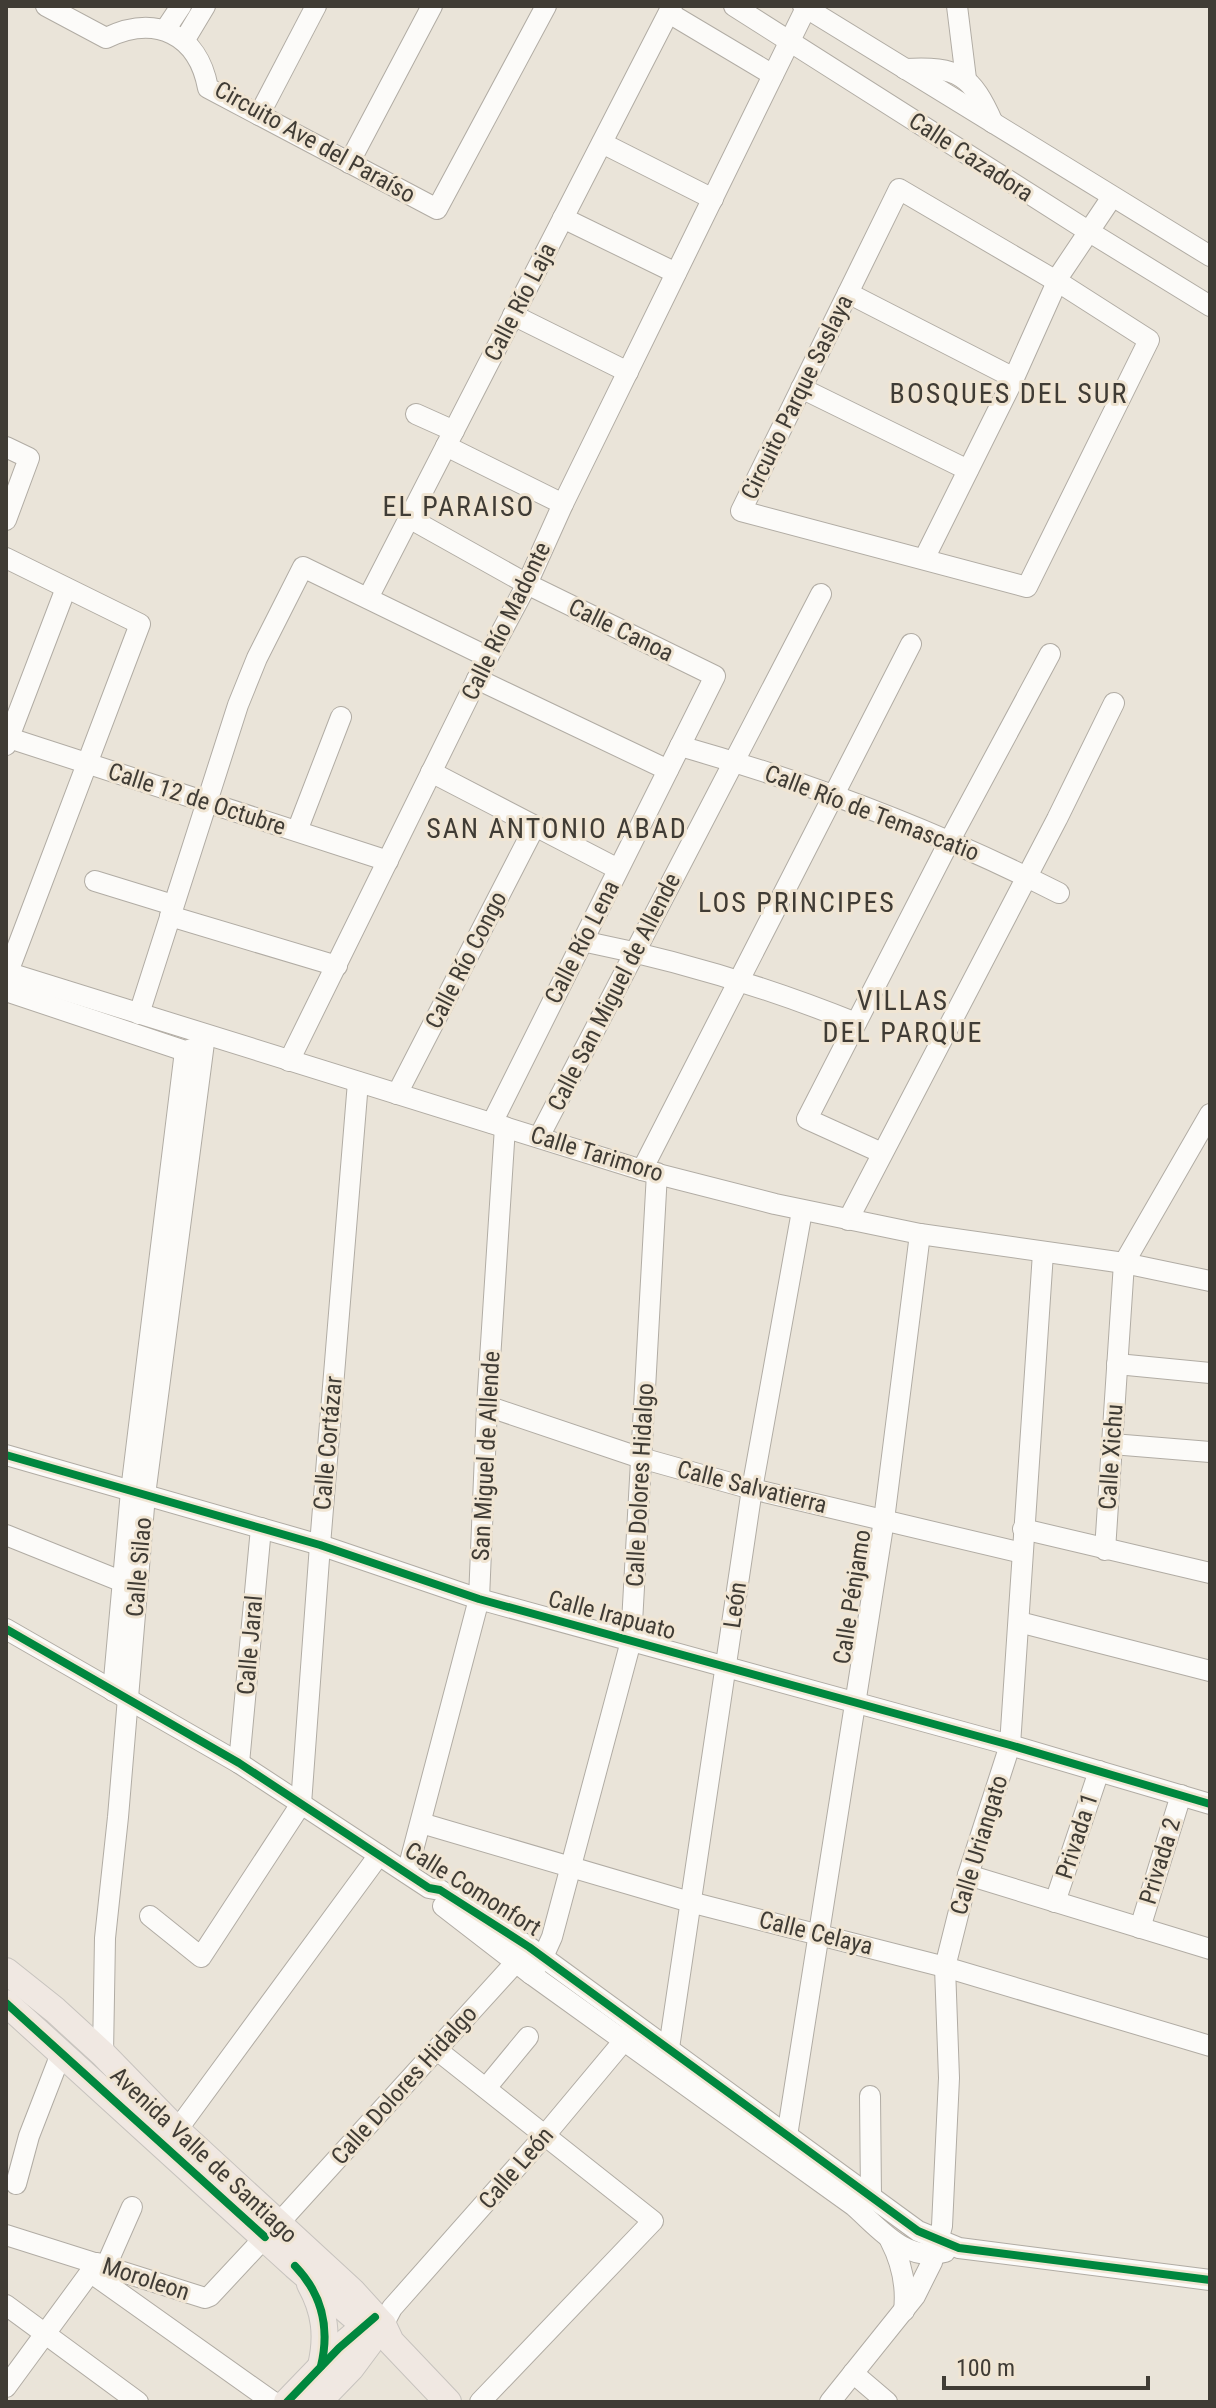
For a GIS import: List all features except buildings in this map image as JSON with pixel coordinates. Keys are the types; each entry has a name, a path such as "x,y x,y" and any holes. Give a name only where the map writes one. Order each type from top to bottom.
{"main road":[{"name":"Avenida Valle de Santiago","path":"6,1971 103,2054 271,2230 295,2266 380,2326"},
{"name":"Avenida Valle de Santiago","path":"6,2003 271,2230 352,2291 448,2402"},
{"path":"295,2266 310,2284 321,2306 325,2330 321,2366"},
{"path":"287,2402 321,2366 380,2326"},
{"path":"318,2402 351,2368 380,2326"}],"street":[{"path":"165,30 181,6"},
{"path":"184,41 205,6"},
{"path":"259,115 316,6"},
{"path":"349,163 432,6"},
{"name":"Circuito Ave del Paraíso","path":"56,8 106,38 125,29 145,26 165,30 184,41 196,54 205,71 208,88 437,209 546,6"},
{"name":"Calle Cazadora","path":"734,6 1210,306"},
{"path":"957,6 966,79"},
{"name":"Calle Cazadora","path":"805,7 1210,256"},
{"name":"Calle Río Madonte","path":"289,1061 527,584 805,7"},
{"path":"671,9 773,75"},
{"name":"Calle Río Laja","path":"368,598 671,9"},
{"path":"904,69 936,67 966,79 983,100 993,123"},
{"path":"602,143 713,199"},
{"name":"Circuito Parque Saslaya","path":"899,189 1058,287 1149,340 1027,587 741,511 899,189"},
{"path":"924,559 1058,287 1116,200"},
{"path":"563,218 676,273"},
{"path":"848,293 1014,378"},
{"path":"513,315 628,372"},
{"path":"801,388 968,470"},
{"path":"416,414 450,438 563,504"},
{"path":"6,447 29,458 6,520"},
{"name":"Calle Canoa","path":"409,518 527,584 715,676"},
{"path":"6,558 140,624 7,978 185,1051 195,1048 205,1035"},
{"path":"139,1014 238,705 263,646 303,567 488,657"},
{"path":"7,740 66,588"},
{"name":"Calle San Miguel de Allende","path":"539,1137 821,594"},
{"name":"Calle Dolores Hidalgo","path":"271,2230 437,2050 552,1937 631,1641 641,1458 650,1171 739,980 911,644"},
{"path":"882,1153 807,1119 950,840 1050,654"},
{"name":"Calle Río Lena","path":"498,1125 582,941 715,676"},
{"path":"477,679 668,770"},
{"path":"848,1220 1114,703"},
{"path":"297,831 341,717"},
{"name":"Calle 12 de Octubre","path":"7,740 388,861"},
{"name":"Calle Río de Temascatio","path":"680,746 835,794 950,840 1059,893"},
{"path":"431,772 618,869"},
{"name":"Calle Río Congo","path":"397,1094 535,826"},
{"path":"95,881 172,911 337,966"},
{"path":"582,941 635,951 739,980 856,1023"},
{"name":"Calle Tarimoro","path":"7,978 139,1014 650,1171 802,1211 920,1234 1207,1275"},
{"name":"Calle Silao","path":"121,1695 123,1582 205,1035"},
{"name":"Calle Silao","path":"103,2054 105,1938 121,1695 138,1493 185,1051"},
{"name":"Calle Cortázar","path":"301,1804 358,1082"},
{"path":"1124,1263 1210,1114"},
{"name":"San Miguel de Allende","path":"407,1873 479,1599 498,1125"},
{"name":"León","path":"669,2048 752,1489 802,1211"},
{"name":"Calle Pénjamo","path":"786,2145 884,1520 920,1234"},
{"name":"Calle Uriangato","path":"830,2402 904,2311 925,2280 937,2246 944,2208 949,2078 945,1967 968,1875 1010,1745 1043,1253"},
{"name":"Calle Xichu","path":"1105,1550 1124,1263"},
{"path":"1117,1364 1210,1373"},
{"name":"Calle Salvatierra","path":"487,1406 641,1458 752,1489 1022,1553"},
{"path":"1112,1444 1210,1452"},
{"name":"Calle Irapuato","path":"6,1455 320,1545 479,1599 1010,1745 1210,1804"},
{"name":"Calle Jaral","path":"239,1763 261,1528"},
{"path":"1023,1529 1210,1573"},
{"path":"6,1535 123,1582"},
{"path":"1019,1622 1210,1671"},
{"name":"Calle Comonfort","path":"6,1629 239,1763 407,1873 429,1888 434,1900 530,1960 786,2145 871,2198 937,2246"},
{"name":"Privada 1","path":"1055,1902 1099,1771"},
{"name":"Privada 2","path":"1140,1928 1181,1795"},
{"path":"150,1916 201,1957 301,1804"},
{"name":"Calle Celaya","path":"421,1823 690,1902 945,1967 1210,2046"},
{"path":"177,2130 379,1855"},
{"path":"968,1875 1210,1949"},
{"name":"Calle Comonfort","path":"631,2032 669,2048 786,2145 890,2240 911,2250 937,2246"},
{"name":"Calle León","path":"380,2326 631,2032"},
{"path":"486,2088 528,2037"},
{"path":"437,2050 653,2221 480,2402"},
{"path":"16,2184 29,2136 62,2051"},
{"path":"870,2096 871,2198"},
{"path":"6,2387 98,2267 132,2207"},
{"name":"Moroleon","path":"6,2235 98,2267 205,2298 271,2230"},
{"path":"890,2240 902,2267 904,2311"},
{"path":"937,2246 1210,2280"},
{"path":"98,2267 273,2402"},
{"path":"6,2305 138,2402"},
{"path":"853,2373 887,2402"}],"cycle path":[{"path":"6,1455 320,1545 479,1599 1010,1745 1210,1804"},
{"path":"6,1629 239,1763 429,1888 440,1890 529,1947 918,2231 959,2248 1210,2280"},
{"path":"6,2003 265,2237"},
{"path":"295,2266 312,2288 322,2312 325,2338 321,2366"},
{"path":"287,2402 339,2348 375,2317"}],"district":[{"name":"BOSQUES DEL SUR","path":"1009,393"},
{"name":"EL PARAISO","path":"459,506"},
{"name":"SAN ANTONIO ABAD","path":"557,828"},
{"name":"LOS PRINCIPES","path":"797,902"},
{"name":"VILLAS DEL PARQUE","path":"903,1016"}]}
